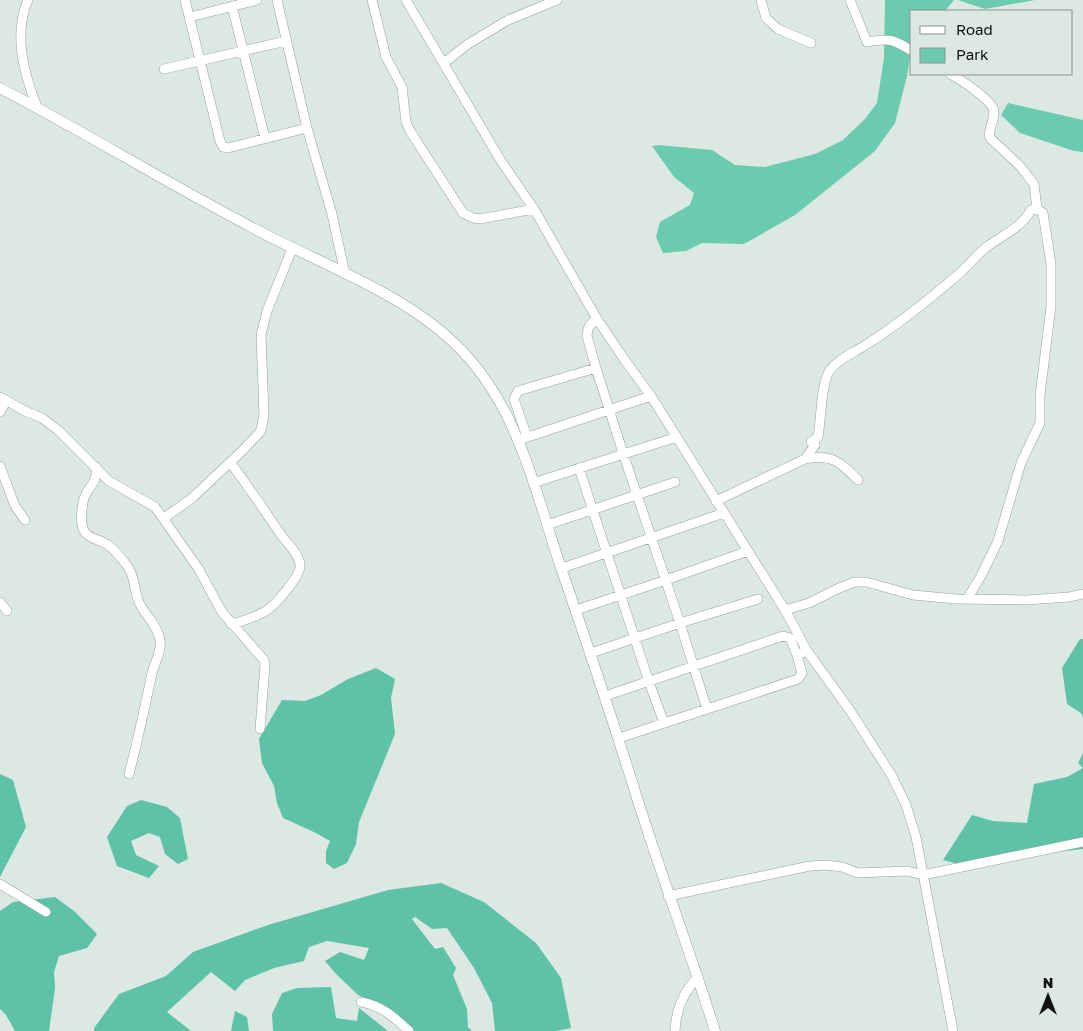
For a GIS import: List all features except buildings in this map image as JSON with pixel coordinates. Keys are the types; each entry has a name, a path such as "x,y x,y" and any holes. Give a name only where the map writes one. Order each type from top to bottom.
{"main road":[{"path":"0,88 37,107 158,177 400,303 434,325 455,343 480,371 523,438 547,525 591,653 668,896 716,1031"}],"street":[{"path":"28,0 22,14 20,44 30,90 37,107"},
{"path":"186,0 223,147 228,148 307,128"},
{"path":"190,17 257,0"},
{"path":"277,0 307,128 332,214 345,274"},
{"path":"372,0 386,57 402,88 406,122 463,213 480,219 534,210"},
{"path":"406,0 502,161 534,210 597,319 677,437 785,610 807,651 849,709 892,776 906,805 916,837 953,1031"},
{"path":"444,63 468,44 508,20 557,0"},
{"path":"761,0 766,18 778,29 811,43"},
{"path":"850,0 867,42 894,40 910,50"},
{"path":"232,6 265,138"},
{"path":"164,70 286,41"},
{"path":"952,75 968,84 992,107 994,115 988,135 1020,166 1034,184 1037,209 1043,213 1051,264 1051,307 1040,396 1040,423 1021,464 998,541 981,576 967,599"},
{"path":"805,459 815,445 811,442 818,437 825,384 830,370 838,362 865,346 921,305 962,272 986,247 1014,230 1026,219 1032,210 1037,209"},
{"path":"164,518 191,499 254,438 262,426 264,414 261,335 292,248"},
{"path":"597,319 590,325 588,330 596,368 707,709"},
{"path":"596,368 518,391 514,398 523,438 651,396"},
{"path":"0,412 3,399 42,418 58,430 109,481 155,507 198,568 222,612 264,660 260,729"},
{"path":"534,483 677,437"},
{"path":"716,501 805,459 817,457 840,463 858,480"},
{"path":"230,462 255,495 294,553 300,566 299,572 291,583 266,611 247,620 231,624"},
{"path":"0,466 15,506 25,520"},
{"path":"96,467 96,479 84,500 83,530 90,537 105,542 110,546 128,567 133,576 139,603 151,618 160,640 148,701 130,774"},
{"path":"579,468 664,723"},
{"path":"547,525 675,482"},
{"path":"562,568 724,513"},
{"path":"576,610 748,551"},
{"path":"785,610 809,603 855,582 866,582 913,595 967,599 1027,600 1083,594"},
{"path":"591,653 758,599"},
{"path":"0,602 7,611"},
{"path":"605,696 783,636 790,638 797,655 802,673 798,679 618,738"},
{"path":"797,655 807,651"},
{"path":"668,896 810,866 842,867 858,873 907,871 923,875 1083,842"},
{"path":"0,884 46,912"},
{"path":"675,1031 680,1004 691,984 698,977"},
{"path":"361,1002 372,1004 385,1010 409,1031"}],"green space":[{"path":"885,0 954,0 946,10 910,10 910,57 907,76 895,123 875,151 795,215 744,244 702,243 686,251 663,253 656,237 660,222 690,205 694,193 674,177 652,146 712,150 735,165 765,167 815,154 843,140 865,119 877,103 884,58"},
{"path":"958,0 1035,0 985,9"},
{"path":"1008,103 1083,120 1083,152 1074,151 1020,133 1001,115"},
{"path":"1080,639 1083,639 1083,718 1081,713 1067,704 1062,668"},
{"path":"376,668 395,679 391,698 395,734 359,822 356,844 347,863 334,869 326,863 326,851 330,841 283,818 277,803 274,786 262,763 259,739 282,700 305,701 321,695 348,679"},
{"path":"1083,753 1083,768 1078,763"},
{"path":"1083,768 1083,849 1008,857 970,867 943,860 972,815 993,821 1027,823 1034,784 1067,777"},
{"path":"0,774 13,780 26,827 0,877"},
{"path":"141,800 167,807 180,818 188,859 178,864 165,854 160,837 149,833 131,841 136,855 159,866 149,878 117,866 107,837 127,806"},
{"path":"441,883 484,902 536,943 561,978 571,1028 556,1031 495,1031 492,1003 474,968 447,928 432,929 415,917 412,919 435,949 443,947 456,968 453,975 467,1009 468,1027 472,1031 410,1031 393,1011 358,995 325,961 340,952 364,960 369,948 327,941 309,947 304,961 274,968 245,980 235,991 211,972 167,1012 191,1031 94,1031 94,1028 119,994 166,976 193,952 268,925 388,890"},
{"path":"55,897 74,911 97,934 87,948 59,956 54,972 55,988 49,1031 15,1031 6,1015 0,1009 0,911 13,902"},
{"path":"331,987 336,1018 357,1021 359,1008 388,1031 273,1031 272,1014 282,993 297,988"},
{"path":"235,1011 247,1017 249,1031 231,1031"}]}
